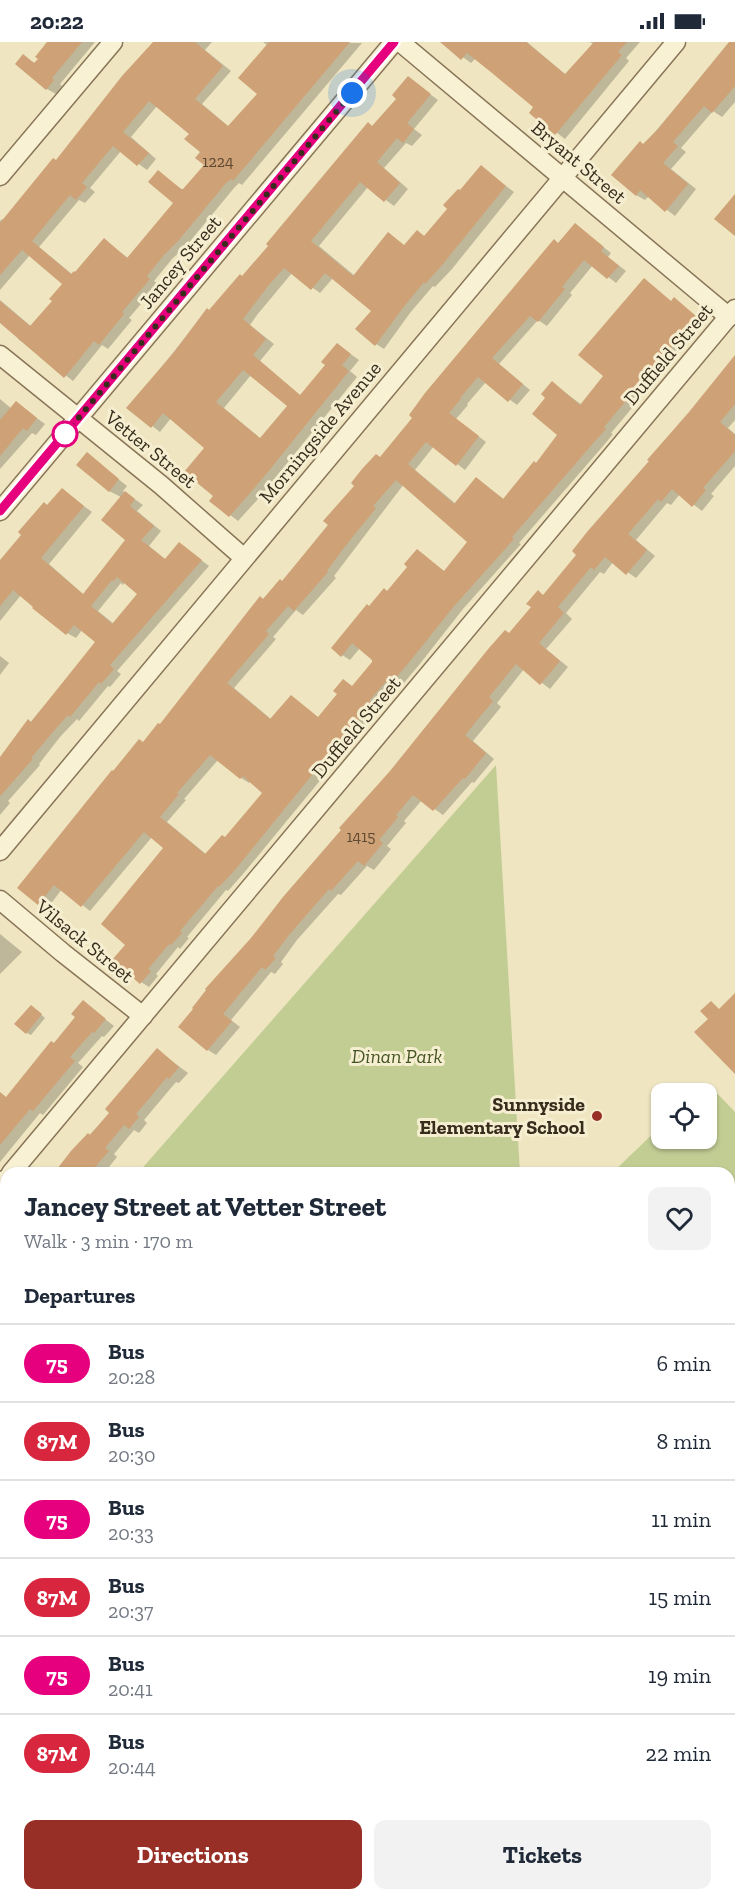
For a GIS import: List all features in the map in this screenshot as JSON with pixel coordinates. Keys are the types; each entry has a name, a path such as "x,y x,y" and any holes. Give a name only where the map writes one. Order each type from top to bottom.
{"street":[{"path":"0,176 113,42"},
{"name":"Jancey Street","path":"0,511 394,42"},
{"name":"Bryant Street","path":"400,42 562,178 732,313"},
{"name":"Morningside Avenue","path":"0,851 676,42"},
{"name":"Duffield Street","path":"16,1167 732,313"},
{"name":"Vetter Street","path":"0,355 161,485 244,558"},
{"name":"Vilsack Street","path":"0,900 143,1016"}],"green space":[{"name":"Dinan Park","path":"496,765 520,1167 143,1167"},
{"path":"717,1093 735,1112 735,1167 618,1167 651,1136 651,1149 717,1149"}],"building":[{"path":"47,42 82,42 52,78 54,80 46,90 15,64 23,54 34,63 38,59 35,57"},
{"path":"153,42 195,42 223,66 195,99 228,126 257,94 238,78 269,42 350,42 233,181 231,179 226,183 164,255 147,276 150,279 122,312 124,314 99,345 94,341 64,378 0,323 0,301 30,326 52,301 49,299 62,284 22,250 0,275 0,223 53,158 56,160 122,76","holes":["149,101 189,134 184,139 200,152 195,158 204,165 183,189 158,170 148,182 173,203 127,258 104,238 71,274 32,241 70,195 76,200 87,187 82,183 113,146 137,166 149,153 123,132"]},
{"path":"440,42 526,42 565,74 594,42 627,42 618,52 622,55 555,135 529,113 533,107 492,73 467,53 461,60"},
{"path":"729,42 735,42 735,86 712,113 704,106 673,142 678,146 663,163 688,184 665,212 640,190 636,196 611,175 640,141 643,144 658,129"},
{"path":"408,76 431,94 407,123 414,129 403,143 397,138 377,162 400,183 384,202 360,182 311,241 353,276 388,232 404,245 417,230 424,236 447,209 443,205 458,189 460,190 481,165 506,186 443,264 425,284 424,282 375,346 355,329 371,311 325,273 311,290 284,268 268,286 243,319 266,339 253,355 300,395 325,365 321,362 337,343 351,354 342,365 349,371 229,517 209,501 213,496 184,472 204,448 163,413 151,428 126,408 175,351 207,308 209,310 268,246 266,244 368,122 372,126 396,99 392,95","holes":["243,370 287,406 260,438 216,402"]},
{"path":"735,194 735,236 714,219"},
{"path":"575,223 604,247 601,251 619,266 607,279 584,260 562,287 565,289 538,322 530,316 492,358 523,384 508,402 478,377 460,398 449,413 479,436 456,466 426,442 408,464 454,504 476,477 503,499 534,461 536,463 557,435 532,414 545,398 541,394 552,381 580,405 603,376 578,355 644,278 671,301 674,297 697,317 604,427 606,429 512,537 514,539 455,605 394,680 390,677 369,701 374,704 346,733 235,870 218,886 180,931 182,933 171,945 169,944 148,969 151,971 140,984 112,960 125,945 101,924 163,848 144,832 81,907 54,885 38,905 17,888 139,739 143,742 158,723 160,724 260,596 263,599 280,579 282,581 328,525 323,521 354,486 351,483 362,469 376,454 380,457 412,418 409,415 425,393 554,239 558,243","holes":["396,480 467,542 444,571 417,549 404,564 407,567 387,591 384,588 369,606 367,604 331,648 341,657 352,643 372,662 352,686 343,679 333,691 337,694 318,717 291,695 270,719 227,683 269,634 266,631 288,606 294,611 328,572 376,508 373,506","210,755 240,779 243,776 262,793 225,837 222,835 205,854 160,817 179,794 177,793"]},
{"path":"735,355 735,404 720,422 735,435 735,451 703,488 706,490 692,507 672,489 661,502 658,499 628,534 647,550 626,575 605,557 594,570 591,567 558,607 564,613 539,643 560,661 540,685 516,664 489,697 493,701 465,735 486,753 465,779 463,778 433,811 413,795 396,815 398,817 379,840 383,843 364,866 358,861 331,891 329,889 289,935 273,956 276,958 265,970 262,967 223,1014 232,1021 207,1051 178,1027 193,1009 205,989 251,938 341,830 339,828 390,771 489,648 505,630 509,633 531,607 526,604 538,590 543,595 576,555 572,551 587,532 649,461 647,460"},
{"path":"16,401 37,418 27,431 23,428 0,456 0,420"},
{"path":"87,452 119,479 109,492 76,465"},
{"path":"62,488 84,506 41,558 83,594 125,540 101,520 125,491 135,499 130,506 154,526 141,540 165,559 179,542 202,560 110,665 114,669 101,684 99,682 70,717 68,715 0,796 0,757 28,719 31,722 95,642 74,625 66,635 13,590 0,606 0,560 21,535 18,532 44,502 47,505","holes":["117,577 137,594 112,624 91,606"]},
{"path":"735,993 735,1074 694,1032 708,1019 700,1011 711,1001 719,1009"},
{"path":"83,1000 106,1019 70,1057 75,1061 33,1111 30,1109 0,1145 0,1092 6,1097 51,1041 54,1043 75,1017 71,1014"},
{"path":"31,1005 42,1014 26,1034 14,1024"},
{"path":"157,1048 179,1067 169,1079 167,1077 136,1114 139,1117 129,1129 124,1125 105,1148 109,1151 95,1167 59,1167 71,1151 88,1133 90,1135 109,1113 105,1109"}],"bus line":[{"name":"75","path":"0,511 394,42"}],"place":[{"name":"Sunnyside Elementary School","path":"597,1116"}],"route":[{"path":"65,434 352,93"}]}
